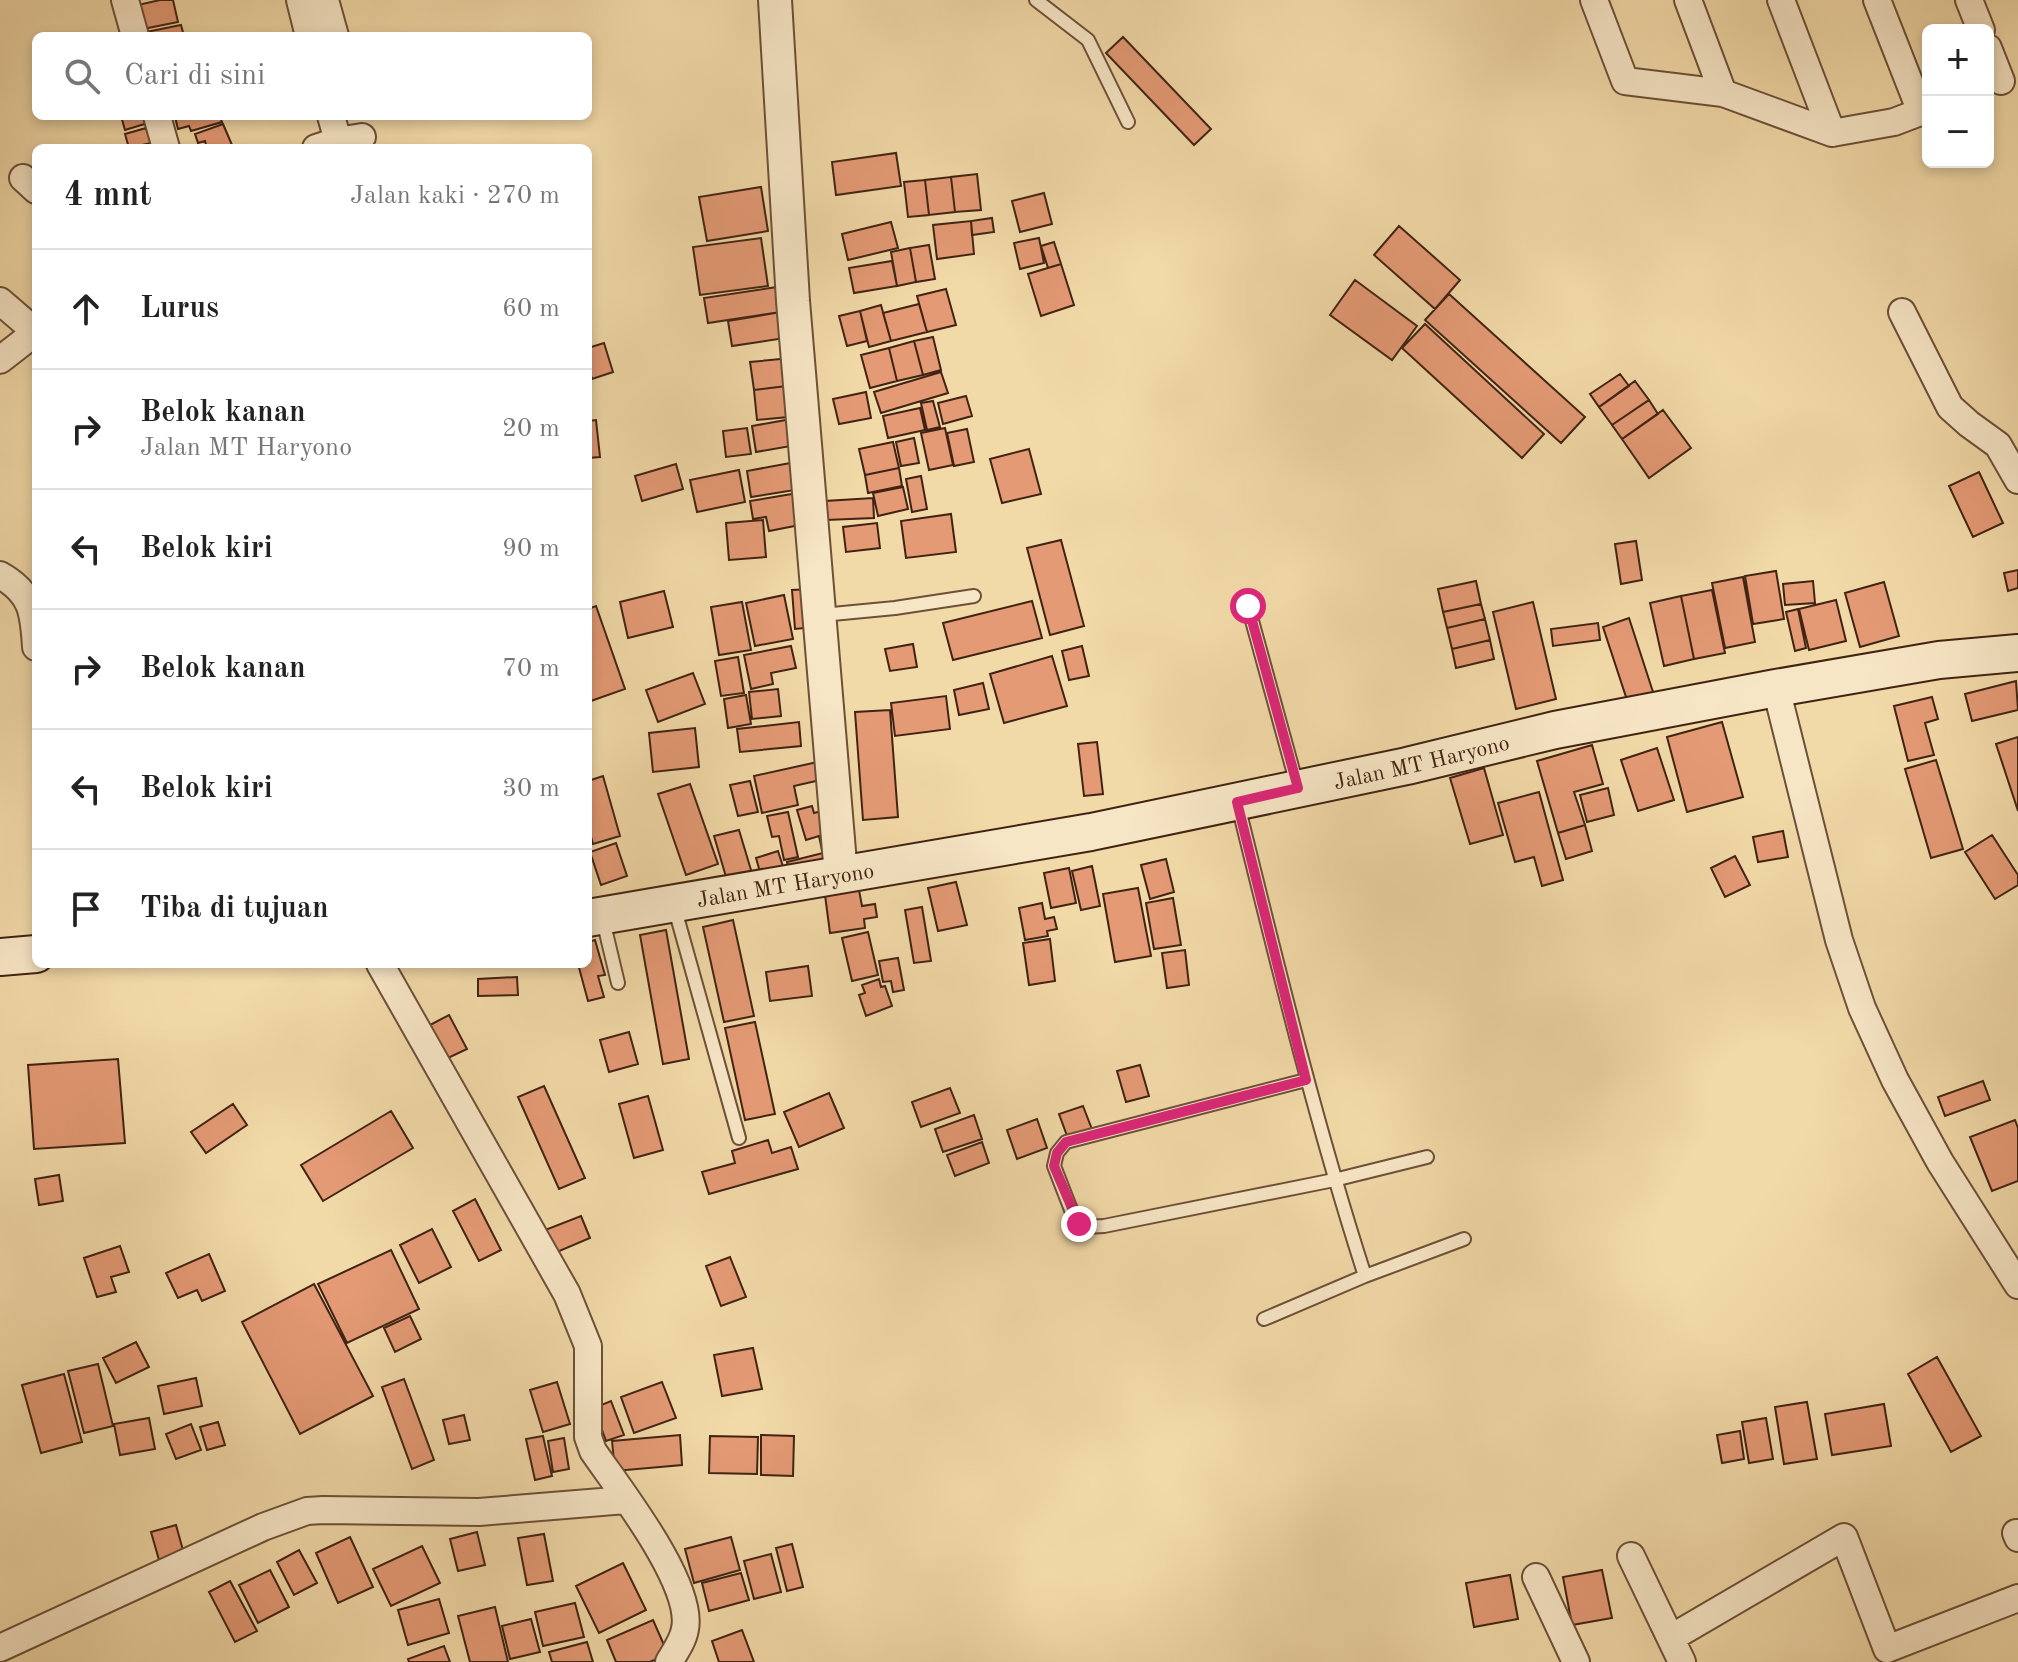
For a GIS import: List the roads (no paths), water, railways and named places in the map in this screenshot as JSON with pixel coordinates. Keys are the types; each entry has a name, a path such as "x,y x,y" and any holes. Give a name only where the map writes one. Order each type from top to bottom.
{"main road":[{"name":"Jalan MT Haryono","path":"595,917 1011,847 1407,766 1555,730 1776,688 1939,660 2018,653"},
{"path":"0,957 32,954"}],"street":[{"path":"125,0 134,32"},
{"path":"300,0 308,32"},
{"path":"325,0 334,32"},
{"path":"775,0 793,301 822,615 841,875"},
{"path":"1594,0 1625,81 1723,93 1832,133 1894,122 1922,111"},
{"path":"1688,0 1723,93"},
{"path":"1781,0 1832,133"},
{"path":"1877,0 1922,105"},
{"path":"1969,0 1979,24"},
{"path":"1994,62 2002,81"},
{"path":"158,120 165,144"},
{"path":"0,301 32,329"},
{"path":"1902,312 1950,407 1998,445 2018,480"},
{"path":"0,360 32,335"},
{"path":"0,575 17,585 31,604 32,613"},
{"path":"1776,688 1839,940 1862,1008 1895,1080 1940,1162 2018,1285"},
{"path":"382,968 567,1294 588,1346 588,1437 593,1451 674,1575 686,1610 685,1629 669,1662"},
{"path":"0,1648 263,1527 307,1511 479,1512 626,1500"},
{"path":"1671,1638 1844,1537 1887,1649 2018,1598"},
{"path":"1631,1556 1682,1662"},
{"path":"1536,1577 1576,1662"}],"lane":[{"path":"1036,0 1088,40 1128,122"},
{"path":"822,615 974,596"},
{"path":"1248,606 1298,788"},
{"path":"1237,802 1306,1080 1365,1276"},
{"path":"674,905 739,1138"},
{"path":"595,917 618,983"},
{"path":"1306,1080 1066,1142 1057,1153 1054,1166 1075,1220 1093,1228 1334,1180 1427,1157"},
{"path":"1264,1319 1365,1276 1464,1239"}]}
